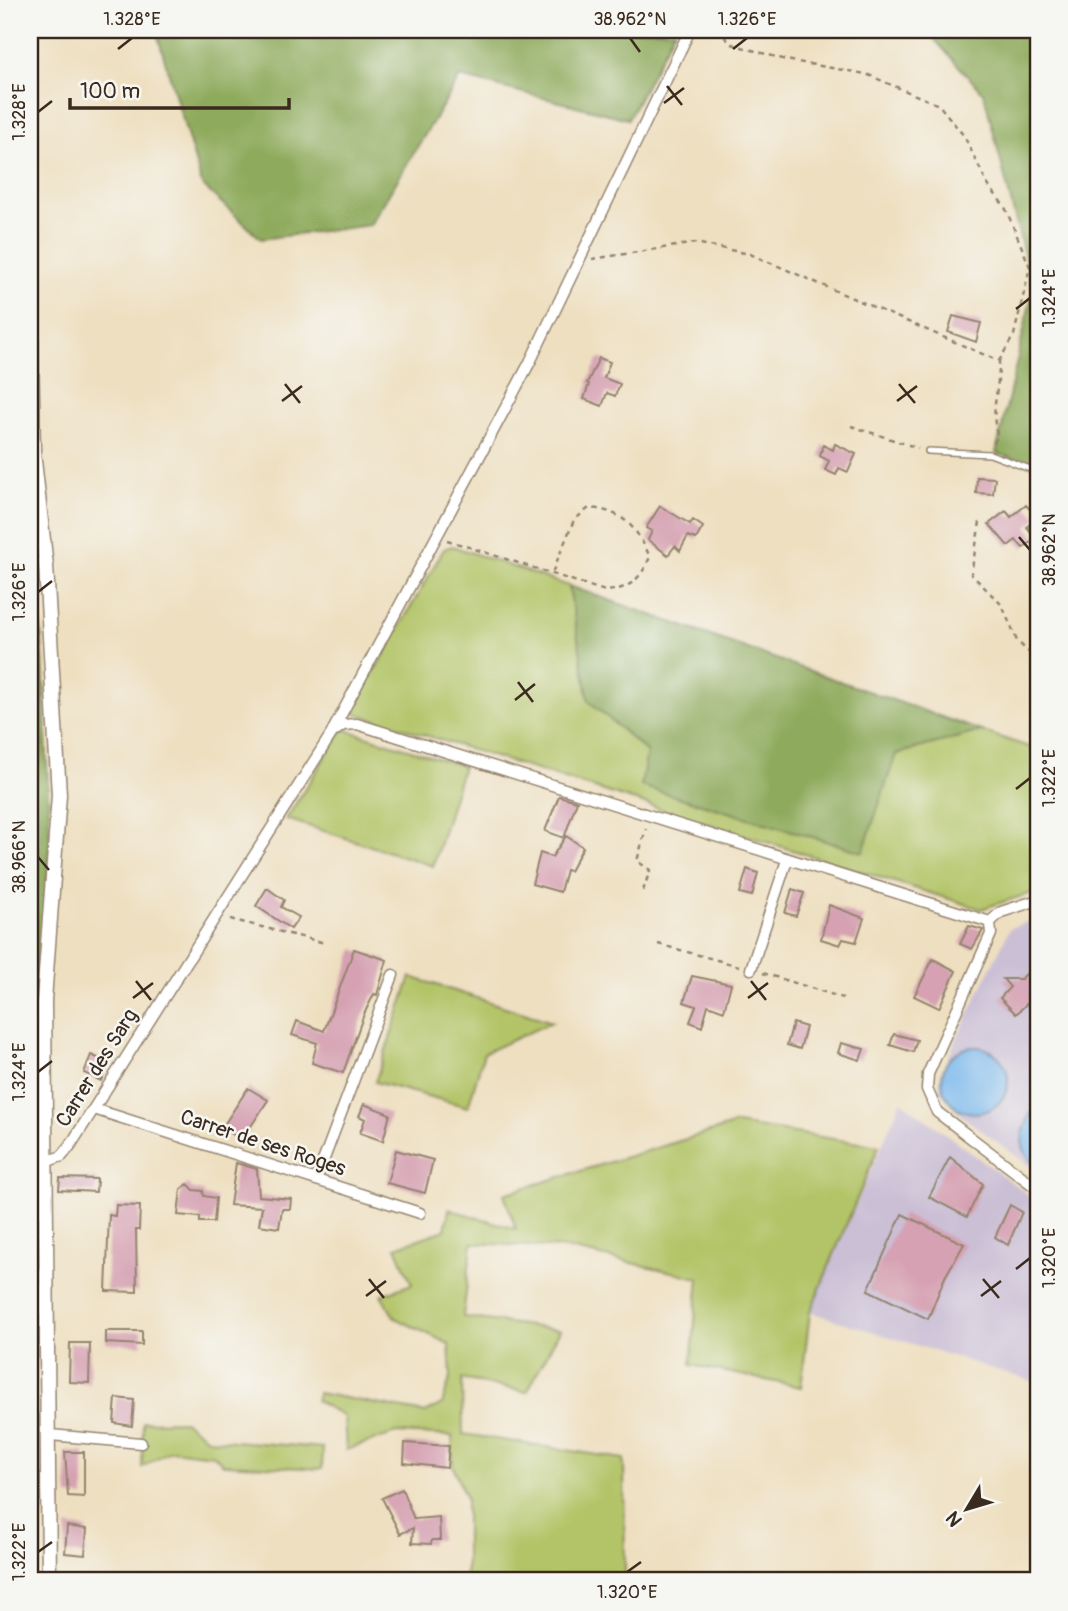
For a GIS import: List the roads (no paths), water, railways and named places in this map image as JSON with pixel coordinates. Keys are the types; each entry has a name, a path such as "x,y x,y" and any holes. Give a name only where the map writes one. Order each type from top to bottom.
{"street":[{"name":"Carrer des Sarg","path":"48,1160 61,1156 94,1109 332,733 530,362 690,30"},
{"path":"30,290 33,452 46,566 59,795 44,1000 48,1160 49,1581"},
{"path":"332,733 343,725 357,724 787,860 983,917 990,922 991,934 928,1073 928,1089 937,1112 1038,1189"},
{"path":"751,969 787,860"},
{"path":"990,922 1002,912 1038,900"},
{"path":"316,1180 393,975"},
{"name":"Carrer de ses Roges","path":"94,1109 420,1213"},
{"path":"50,1435 141,1443"}],"lane":[{"path":"928,452 990,454 1038,472"}],"water":[{"path":"969,1047 981,1047 993,1052 1003,1062 1008,1080 1006,1093 993,1108 981,1113 969,1113 957,1108 947,1098 942,1086 942,1074 947,1062 957,1052"},
{"path":"1038,1110 1038,1168 1026,1155 1022,1143 1030,1114"}],"waterway":[{"path":"30,765 36,852 30,938"}]}
